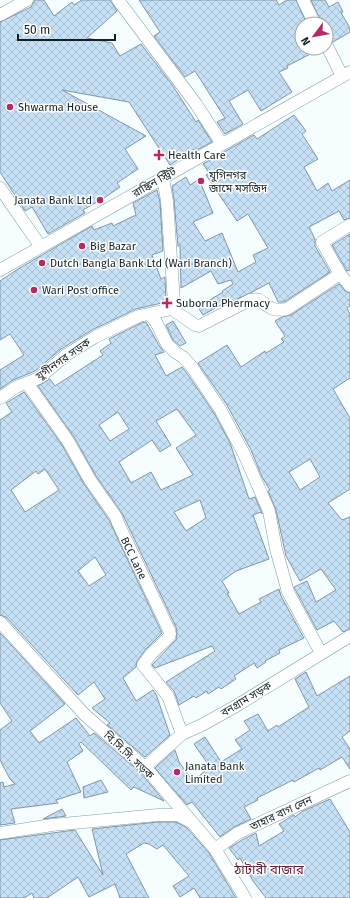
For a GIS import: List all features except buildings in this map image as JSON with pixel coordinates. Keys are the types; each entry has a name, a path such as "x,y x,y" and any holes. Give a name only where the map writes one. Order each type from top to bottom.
{"street":[{"path":"0,15 27,0"},
{"path":"118,0 196,104 222,144"},
{"path":"303,0 311,16"},
{"path":"334,56 346,74"},
{"name":"রাঙ্কিন স্ট্রিট","path":"0,270 346,74"},
{"path":"163,178 174,302 172,309 195,325 199,326 250,300 261,300 271,308 278,310 287,309 340,274"},
{"path":"0,188 41,247"},
{"path":"350,225 322,242 340,274 350,286"},
{"name":"যুগীনগর সড়ক","path":"0,398 16,387 39,378 66,355 95,337 139,316 172,309"},
{"path":"149,314 155,320 167,344 175,352 184,357 192,367 220,409 244,454 269,511 276,549 288,592 321,653"},
{"name":"BCC Lane","path":"27,383 68,441 90,480 116,517 169,630 169,637 151,654 144,665 168,696 182,734"},
{"name":"বি.সি.সি. সড়ক","path":"0,622 85,716 145,767 215,849 245,898"},
{"name":"বনগ্রাম সড়ক","path":"145,767 182,734 202,725 236,706 350,636"},
{"name":"তাহার বাগ লেন","path":"215,849 238,833 350,781"},
{"path":"0,833 52,825 158,815 178,816 192,823"}],"place":[{"name":"Shwarma House","path":"10,107"},
{"name":"Health Care","path":"159,155"},
{"name":"যুগিনগর জামে মসজিদ","path":"201,181"},
{"name":"Janata Bank Ltd","path":"100,200"},
{"name":"Big Bazar","path":"82,246"},
{"name":"Dutch Bangla Bank Ltd (Wari Branch)","path":"42,263"},
{"name":"Wari Post office","path":"34,290"},
{"name":"Suborna Phermacy","path":"167,303"},
{"name":"Janata Bank Limited","path":"177,772"}],"district":[{"name":"ঠাটারী বাজার","path":"269,869"}]}
